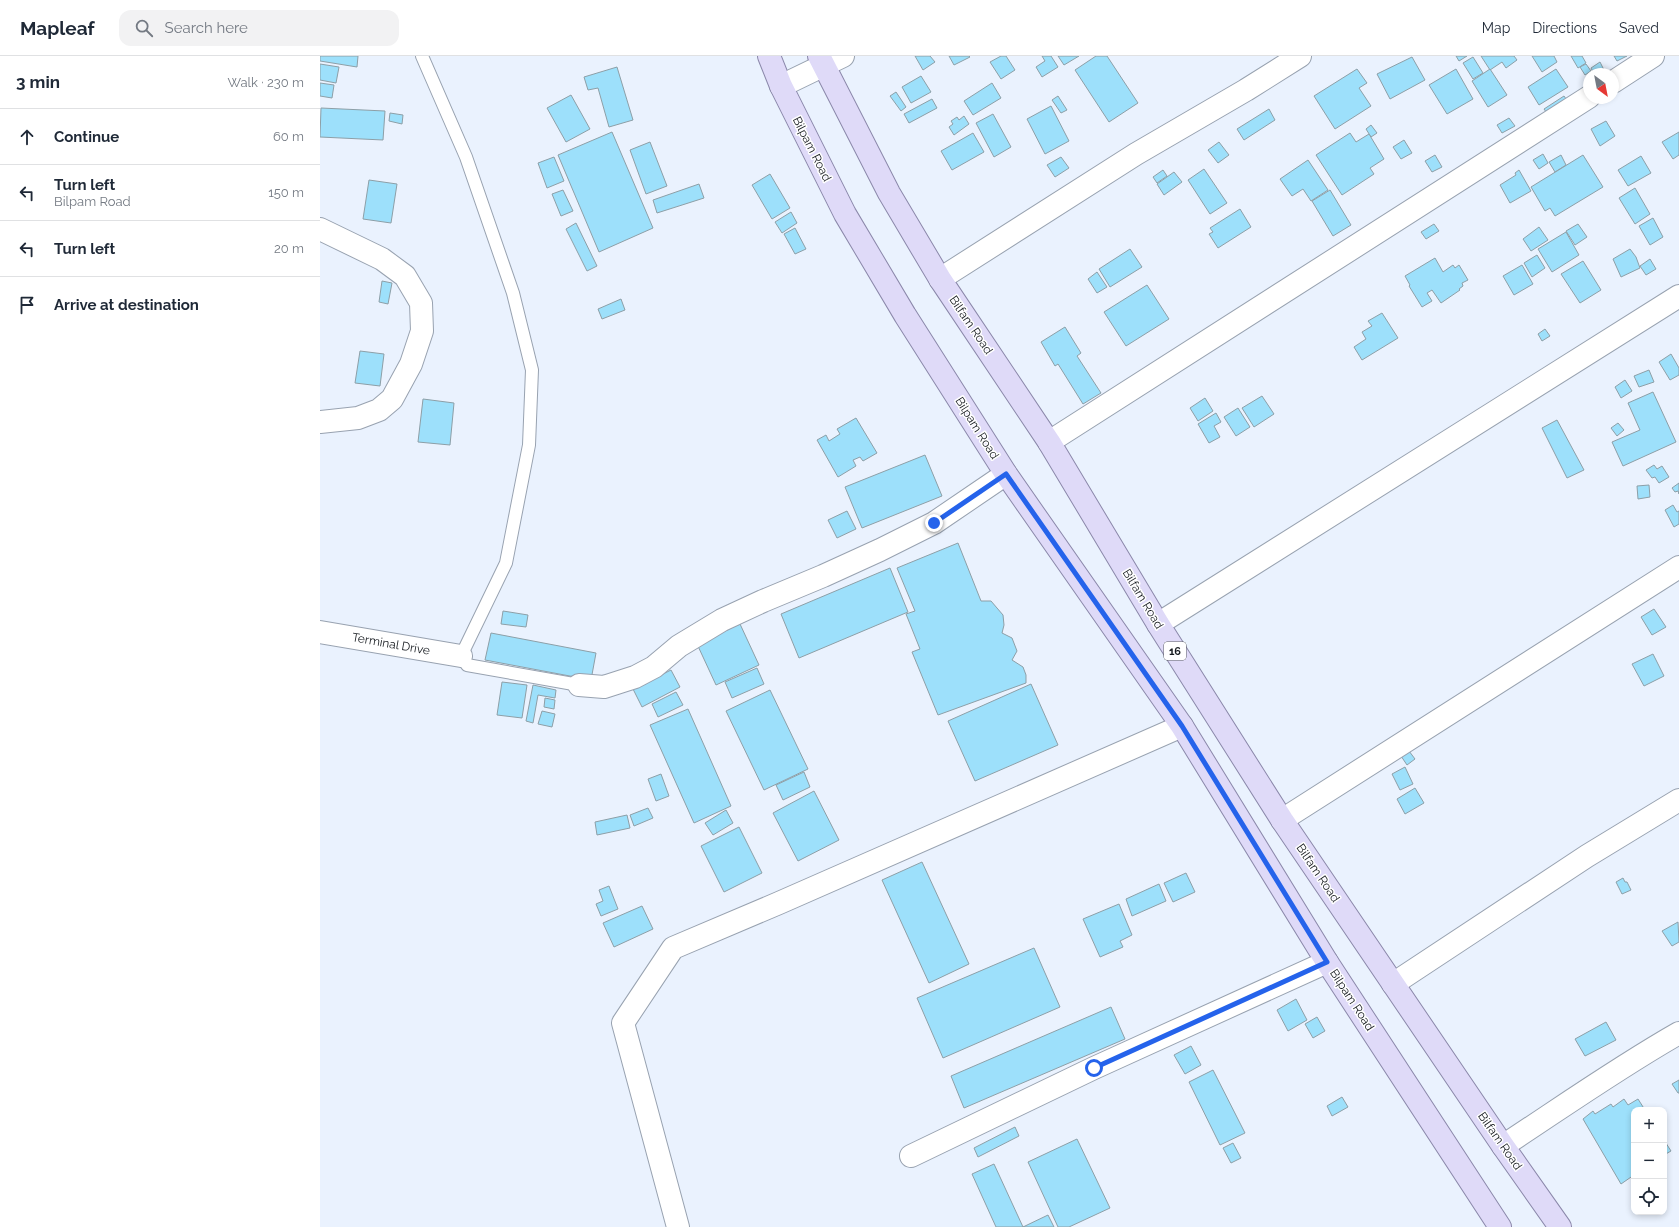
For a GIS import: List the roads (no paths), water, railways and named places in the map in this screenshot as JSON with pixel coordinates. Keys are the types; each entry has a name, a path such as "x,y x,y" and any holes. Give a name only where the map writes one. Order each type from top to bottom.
{"main road":[{"name":"Bilpam Road","path":"769,56 781,86 845,214 905,315 1006,474 1182,726 1327,962 1500,1227"},
{"name":"Bilfam Road","path":"821,61 889,193 940,279 1049,442 1158,624 1282,820 1503,1146 1560,1227"}],"street":[{"path":"781,86 821,61 843,56"},
{"path":"940,279 1136,154 1246,90 1300,56"},
{"path":"1619,78 1653,56"},
{"path":"1049,442 1583,101"},
{"path":"320,229 382,259 405,276 421,303 422,330 411,364 392,399 379,410 358,418 320,422"},
{"path":"1158,624 1679,296"},
{"path":"579,685 604,687 635,677 654,667 679,646 722,620 763,601 824,576 934,523 1006,474"},
{"path":"1282,820 1679,567"},
{"name":"Terminal Drive","path":"320,632 461,656"},
{"path":"678,1227 623,1023 673,948 779,904 1182,726"},
{"path":"1393,984 1447,946 1587,856 1679,800"},
{"path":"911,1156 1094,1068 1327,962"},
{"path":"1503,1146 1640,1055 1679,1033"}],"lane":[{"path":"422,56 466,157 513,293 532,370 529,445 506,563 461,656 467,665 579,685"}]}
